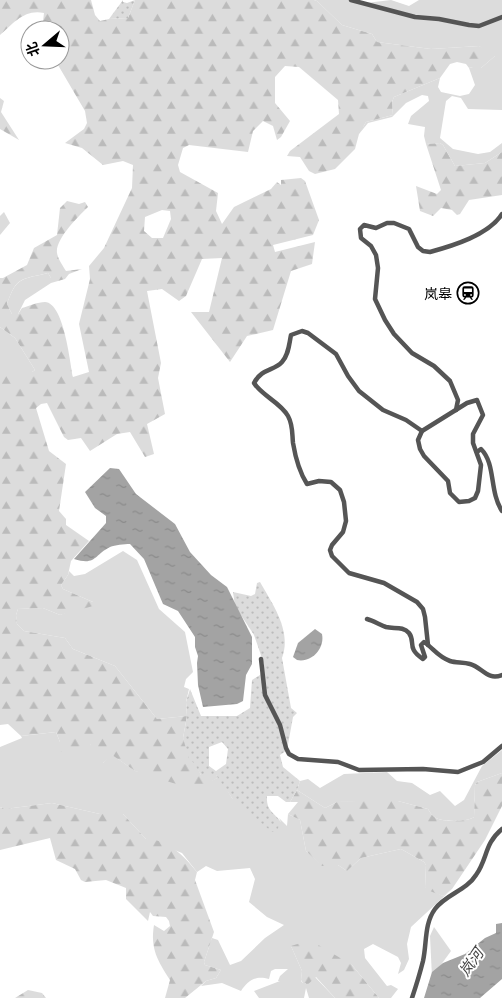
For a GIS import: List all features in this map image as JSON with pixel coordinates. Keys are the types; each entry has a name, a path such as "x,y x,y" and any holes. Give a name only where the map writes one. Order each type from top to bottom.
{"street":[{"path":"351,0 415,17 439,19 469,25 480,26 502,17"},
{"path":"456,410 458,400 450,381 434,366 412,353 394,334 385,320 375,299 378,268 376,254 371,246 361,238 360,229 364,225 376,228 388,223 394,223 408,230 418,247 423,251 430,252 480,234 498,220 502,214"},
{"path":"422,432 406,420 383,410 359,391 336,354 308,333 302,331 291,335 288,352 282,362 261,373 254,382 257,387 287,414 292,426 296,454 307,484 319,481 331,482 340,490 344,502 346,521 343,532 332,545 330,550 332,556 349,573 384,583 417,602 423,609 428,645"},
{"path":"478,400 483,415 473,434 473,443 478,452 481,465 478,491 470,501 459,502 450,493 448,481 424,456 418,440 422,432 467,403 478,400"},
{"path":"478,452 481,449 486,454 492,473 493,491 502,511"},
{"path":"367,619 387,627 400,628 407,631 411,636 411,645 416,654 423,659 425,657 421,645 424,642 435,653 450,661 470,664 488,676 502,675"},
{"path":"261,659 265,695 280,725 289,754 298,759 338,762 359,770 423,769 458,772 483,762 502,746"},
{"path":"412,998 423,960 428,922 432,913 444,899 471,881 480,868 489,844 502,828"}],"green space":[{"path":"0,0 91,0 95,15 100,21 128,18 135,0 314,0 342,25 372,34 377,42 431,49 479,46 496,53 481,68 481,73 475,72 473,67 469,68 466,64 457,62 450,64 440,78 394,97 392,102 393,115 366,122 359,134 355,149 335,169 315,174 309,171 300,157 287,156 290,151 339,114 338,100 299,67 285,66 275,77 275,103 290,121 281,137 277,140 273,126 263,121 253,131 248,152 189,145 183,148 178,165 180,172 218,193 216,211 222,224 234,207 271,189 277,182 281,185 281,180 301,178 305,181 319,220 313,235 273,245 275,252 315,242 312,264 291,271 273,330 247,336 230,362 191,312 209,312 222,258 202,259 186,296 179,301 162,289 147,291 161,363 158,378 165,414 147,424 154,454 145,457 130,432 117,434 90,451 81,438 68,440 64,437 47,403 41,404 36,408 49,451 66,464 59,511 66,519 66,525 89,541 71,561 68,575 61,585 63,589 93,602 93,606 60,615 43,608 18,609 16,615 17,624 24,631 65,638 73,649 115,666 157,719 187,716 183,738 201,775 216,775 219,777 198,791 135,771 112,755 103,763 97,765 90,744 59,752 60,742 56,732 21,736 8,724 0,725 0,372 32,372 35,370 15,338 0,327 0,278 27,265 34,248 57,235 60,208 67,201 79,204 85,202 88,207 74,222 57,247 59,260 66,271 82,269 69,274 65,279 51,283 48,273 25,279 14,288 7,304 12,314 18,314 22,308 39,303 45,302 52,305 57,312 65,334 73,377 89,372 79,324 90,279 89,266 104,248 132,188 133,165 123,161 103,165 82,148 65,143 84,129 87,123 85,111 61,70 70,70 70,20 43,20 44,13 37,12 25,15 0,35","holes":["162,210 170,211 171,219 163,238 152,238 144,231 145,217"]},
{"path":"123,0 123,2 127,3 135,0 128,18 109,19"},
{"path":"314,0 351,0 358,4 391,0 409,6 419,0 502,0 502,110 468,109 461,98 452,96 446,101 440,138 453,149 478,154 490,152 502,143 502,152 485,163 455,166 443,145 440,143 426,144 424,136 425,127 408,124 411,116 429,101 428,96 422,95 406,103 392,117 368,123 359,134 366,122 393,115 392,102 394,97 440,78 438,87 441,92 460,96 469,94 475,85 469,68 481,68 495,56 479,46 431,49 377,42 372,34 342,25"},
{"path":"0,98 4,101 1,112 19,140 0,129"},
{"path":"440,143 455,166 485,163 502,152 502,195 469,200 460,214 457,215 452,210 441,208 433,216 420,211 416,186 437,194 441,190 426,144"},
{"path":"4,212 10,223 0,235 0,216"},
{"path":"48,273 51,283 25,300 18,314 12,314 7,304 17,284 26,279"},
{"path":"0,327 15,338 35,370 32,372 0,372"},
{"path":"123,551 137,560 159,609 185,632 193,672 186,679 184,687 189,689 186,702 187,716 157,719 115,666 73,649 65,638 24,631 17,624 16,615 18,609 43,608 60,615 93,602 63,589 61,585 69,571 74,576 85,574"},
{"path":"260,582 280,618 285,638 282,658 291,708 297,713 293,717 287,750 280,755 283,767 300,781 297,790 290,802 286,802 278,796 267,796 269,808 281,822 276,832 272,832 232,798 216,775 201,775 194,763 189,759 183,738 187,716 186,702 190,689 201,716 237,716 250,708 252,680 260,675 264,664 254,635 235,606 233,592 251,596 255,594 257,583","holes":["222,742 228,749 226,764 216,771 209,766 209,747"]},
{"path":"56,732 60,742 90,744 103,763 111,754 135,771 209,782 219,777 232,798 281,822 279,818 287,826 288,814 300,820 306,851 322,865 338,865 347,871 361,858 401,849 424,862 426,865 425,887 443,896 452,889 411,927 407,944 409,959 404,970 398,974 401,963 398,957 373,944 364,949 365,958 387,986 391,985 398,989 391,998 379,998 352,965 291,946 302,971 301,981 303,983 315,977 335,998 309,998 306,988 304,998 259,998 254,991 280,981 278,981 280,976 288,969 275,969 271,971 269,979 256,978 246,984 241,991 222,983 201,986 206,981 216,978 221,970 205,965 204,962 212,938 218,940 230,965 241,961 265,938 284,925 267,917 249,902 255,879 250,868 217,871 206,866 197,872 182,853 146,839 123,814 100,814 52,803 5,809 0,807 0,747 22,738 21,736"},
{"path":"502,750 502,773 477,782 475,785 474,817 466,820 455,821 436,818 428,809 398,801 337,802 325,808 297,790 300,781 308,779 320,788 344,774 387,772 397,781 412,783 430,795 440,791 455,806 464,800 482,766"},
{"path":"502,773 502,806 485,840 452,889 443,896 427,890 425,887 426,865 424,862 401,849 361,858 347,871 338,865 322,866 306,851 300,820 288,814 298,802 290,802 297,790 325,808 337,802 394,799 428,809 436,818 455,821 466,820 474,817 475,785 477,782"},
{"path":"52,803 100,814 123,814 146,839 168,845 187,860 197,872 195,880 214,932 204,962 205,965 221,970 216,978 206,981 185,998 165,998 170,980 156,954 153,933 154,925 164,931 170,926 166,917 153,916 150,912 148,921 126,899 126,888 106,880 85,882 81,880 75,869 56,860 50,838 0,850 0,807 5,809"},
{"path":"434,927 451,951 432,977 430,936"},
{"path":"310,940 352,965 379,998 335,998 316,977 306,986 306,983 303,983 301,980 302,971 291,946"},
{"path":"28,990 42,993 46,998 15,998"}],"water":[{"path":"110,468 119,469 136,494 175,524 190,552 211,575 227,587 252,637 252,664 246,675 243,701 237,704 203,707 198,685 198,656 195,647 195,637 178,611 163,604 144,559 130,544 110,547 91,560 81,561 74,559 106,523 106,516 95,508 85,492"},
{"path":"315,629 322,634 319,649 308,659 297,660 293,657 298,643"},
{"name":"岚河","path":"502,923 502,979 480,998 424,998 432,972 443,963 465,954 485,938 496,933 496,924"}],"place":[{"name":"岚皋","path":"468,293"}]}
